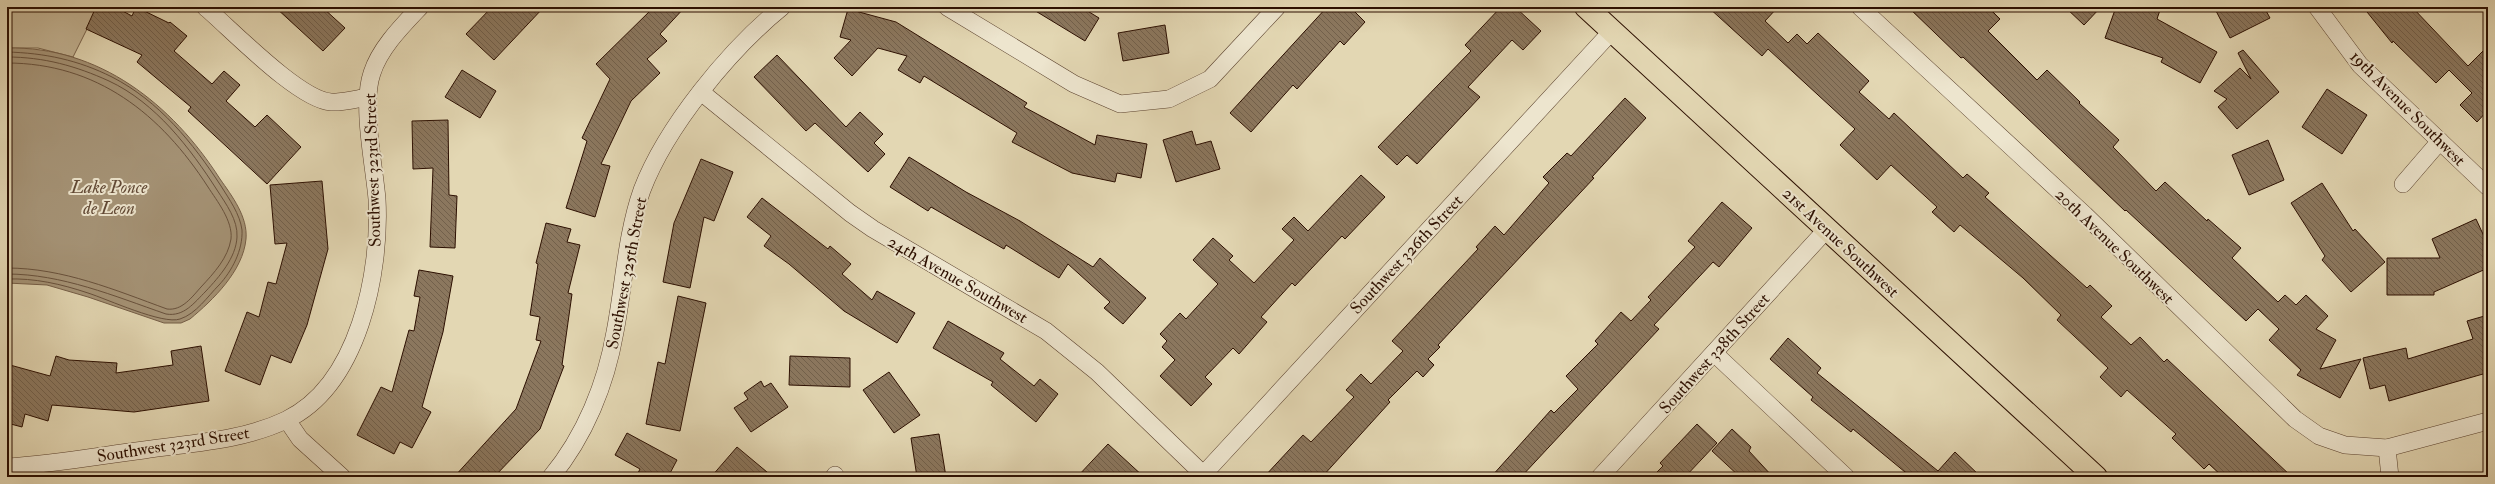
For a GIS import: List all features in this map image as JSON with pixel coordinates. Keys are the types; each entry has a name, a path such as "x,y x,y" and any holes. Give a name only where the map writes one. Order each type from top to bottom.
{"main road":[{"name":"21st Avenue Southwest","path":"1586,7 2096,477"}],"street":[{"path":"205,7 285,78 305,93 331,102 368,97"},
{"name":"Southwest 323rd Street","path":"7,467 68,462 220,440 257,431 287,420 304,408 334,376 346,357 363,316 371,282 377,233 377,200 368,97 372,72 393,36 420,7"},
{"name":"Southwest 325th Street","path":"551,477 583,430 600,389 615,334 629,245 642,190 670,133 734,53 782,7"},
{"path":"946,7 1074,84 1120,104 1169,99 1210,79 1277,7"},
{"name":"20th Avenue Southwest","path":"1860,7 2085,215 2295,419 2319,436 2345,445 2387,448 2488,420"},
{"name":"19th Avenue Southwest","path":"2317,7 2360,66 2488,187"},
{"name":"Southwest 326th Street","path":"1203,476 1612,31"},
{"name":"24th Avenue Southwest","path":"702,92 850,213 873,229 1046,331 1097,372 1203,476"},
{"path":"2403,184 2440,141"},
{"name":"Southwest 328th Street","path":"1600,477 1827,229"},
{"path":"1714,353 1846,477"},
{"path":"287,420 300,439 342,477"},
{"path":"2387,448 2390,477"}],"shaded area":[{"path":"7,7 98,7 73,57 38,48 7,48"}],"water":[{"name":"Lake Ponce de Leon","path":"7,48 41,50 72,57 102,69 130,85 156,104 179,127 201,152 229,192 242,215 246,231 244,251 226,284 190,319 181,323 164,323 88,297 47,285 7,283"}],"building":[{"path":"96,7 115,7 132,16 136,7 169,23 170,22 187,36 174,51 212,84 224,71 240,85 226,101 255,127 267,115 301,147 267,184 188,111 191,107 137,62 142,55 86,29"},
{"path":"275,7 322,7 345,28 323,51"},
{"path":"492,7 544,7 494,60 466,34"},
{"path":"654,7 685,7 660,34 667,41 647,59 660,73 631,101 601,164 610,166 595,217 566,208 587,141 582,138 610,79 596,64"},
{"path":"1029,7 1081,7 1099,18 1085,41"},
{"path":"1327,7 1350,7 1365,22 1344,45 1340,41 1297,89 1293,85 1251,132 1230,113"},
{"path":"1501,7 1515,7 1541,31 1523,50 1512,40 1468,87 1480,97 1417,164 1407,155 1397,165 1378,147 1471,51 1465,45"},
{"path":"1708,7 1778,7 1765,21 1788,43 1797,34 1807,44 1818,33 1869,81 1859,92 1889,119 1894,113 1963,178 1967,174 1989,193 1985,197 2087,288 2090,285 2112,306 2101,317 2131,345 2140,337 2164,362 2167,359 2292,477 2223,477 2209,464 2204,469 2172,438 2176,434 2127,390 2121,397 2100,377 2108,368 2057,320 2061,315 2023,278 1960,225 1954,232 1932,212 1937,207 1891,165 1877,180 1840,145 1855,129 1768,49 1762,56"},
{"path":"1908,7 1988,7 2000,19 1988,31 2037,80 2047,70 2080,102 2079,103 2119,140 2113,147 2156,191 2165,182 2207,221 2208,219 2241,248 2232,258 2278,302 2285,295 2296,305 2306,295 2328,316 2316,329 2336,340 2320,369 2361,359 2340,398 2297,375 2301,370 2269,340 2279,329 2258,309 2246,321 2126,210 2125,211 1963,57 1961,58"},
{"path":"2065,7 2101,7 2084,25"},
{"path":"2116,7 2161,7 2157,19 2217,52 2200,83 2161,62 2163,58 2105,38"},
{"path":"2214,7 2264,7 2270,18 2230,38"},
{"path":"2363,7 2412,7 2468,66 2488,46 2488,110 2477,122 2460,105 2472,93 2449,70 2436,83 2393,41 2392,43"},
{"path":"848,9 896,22 1027,103 1024,107 1095,145 1097,135 1147,144 1141,178 1117,173 1115,182 1072,173 1012,142 1017,133 924,76 920,83 898,70 907,56 878,48 852,76 834,58 851,40 840,37"},
{"path":"1165,25 1169,53 1123,61 1118,33"},
{"path":"2243,50 2279,92 2237,129 2218,107 2227,99 2214,91 2240,68 2251,79 2238,53"},
{"path":"777,55 846,127 860,112 883,134 874,143 885,154 868,172 815,123 806,131 754,77"},
{"path":"462,70 496,91 480,118 445,97"},
{"path":"2327,89 2367,115 2342,154 2302,127"},
{"path":"1625,98 1646,118 1592,177 1594,178 1438,345 1440,347 1428,359 1434,365 1423,377 1417,371 1388,400 1390,402 1322,477 1264,477 1303,435 1311,442 1354,397 1346,390 1361,374 1371,384 1403,351 1392,341 1478,249 1476,247 1495,226 1504,235 1549,183 1543,177 1567,153 1571,156"},
{"path":"448,120 449,195 457,196 455,248 430,247 433,168 413,169 412,121"},
{"path":"1192,131 1196,145 1211,141 1220,169 1176,182 1163,140"},
{"path":"2268,140 2284,180 2249,195 2232,155"},
{"path":"909,157 966,192 1020,221 1093,267 1100,258 1146,298 1123,324 1104,308 1110,302 1068,264 1059,278 1006,245 1004,249 931,207 928,211 890,187"},
{"path":"701,159 733,172 714,221 704,217 690,288 663,282 674,223"},
{"path":"1361,175 1385,197 1345,239 1342,236 1295,286 1292,283 1261,317 1267,322 1239,354 1233,348 1205,377 1212,384 1191,406 1160,376 1175,360 1162,347 1167,341 1160,334 1180,313 1186,319 1218,284 1193,260 1213,238 1233,256 1229,260 1254,283 1294,240 1282,229 1294,217 1308,231"},
{"path":"322,181 328,249 307,325 291,363 271,355 260,385 225,371 247,312 259,317 268,282 276,284 287,243 275,244 270,185"},
{"path":"2322,183 2353,231 2355,229 2385,262 2351,292 2322,260 2325,256 2291,203"},
{"path":"762,198 828,249 830,246 851,264 842,274 872,300 877,291 915,313 897,343 844,311 789,264 764,246 771,236 747,217"},
{"path":"1722,202 1752,228 1719,267 1713,262 1654,325 1659,329 1521,477 1491,477 1551,410 1554,413 1578,389 1566,376 1598,344 1595,341 1621,312 1631,321 1651,300 1648,297 1695,247 1688,241"},
{"path":"2476,219 2488,245 2488,268 2434,292 2434,295 2387,295 2387,258 2440,258 2432,239"},
{"path":"546,223 571,229 567,242 580,245 568,293 572,294 562,365 564,366 540,429 494,477 454,477 516,409 541,341 536,340 540,317 530,315 538,264 536,263"},
{"path":"419,270 453,276 443,332 422,407 431,412 412,448 400,442 394,454 357,435 381,387 392,392 409,330 414,331 420,297 414,296"},
{"path":"678,296 706,303 680,431 646,424 658,362 665,364"},
{"path":"2488,315 2488,376 2484,376 2483,374 2389,401 2385,385 2370,389 2363,358 2406,348 2408,359 2473,339 2467,321"},
{"path":"948,321 1004,353 1000,359 1034,386 1040,379 1058,394 1036,422 991,385 993,382 933,348"},
{"path":"1788,338 1821,368 1817,373 1938,471 1955,452 1981,477 1911,477 1853,429 1851,432 1811,400 1813,397 1770,359"},
{"path":"201,346 209,401 134,412 52,405 48,421 25,414 22,427 7,423 7,377 10,365 50,376 56,356 69,360 117,363 116,373 173,365 171,351"},
{"path":"790,356 850,358 850,387 789,385"},
{"path":"889,372 920,415 894,433 863,390"},
{"path":"761,381 764,387 771,383 788,407 751,432 734,408 748,399 744,393"},
{"path":"1697,424 1717,443 1685,477 1652,477 1663,466 1660,463"},
{"path":"1732,429 1751,447 1749,451 1773,477 1740,477 1712,451"},
{"path":"627,433 677,460 668,477 636,477 640,469 615,455"},
{"path":"939,434 946,477 917,477 911,438"},
{"path":"1108,444 1144,477 1077,477"},
{"path":"737,447 773,477 711,477"}]}
